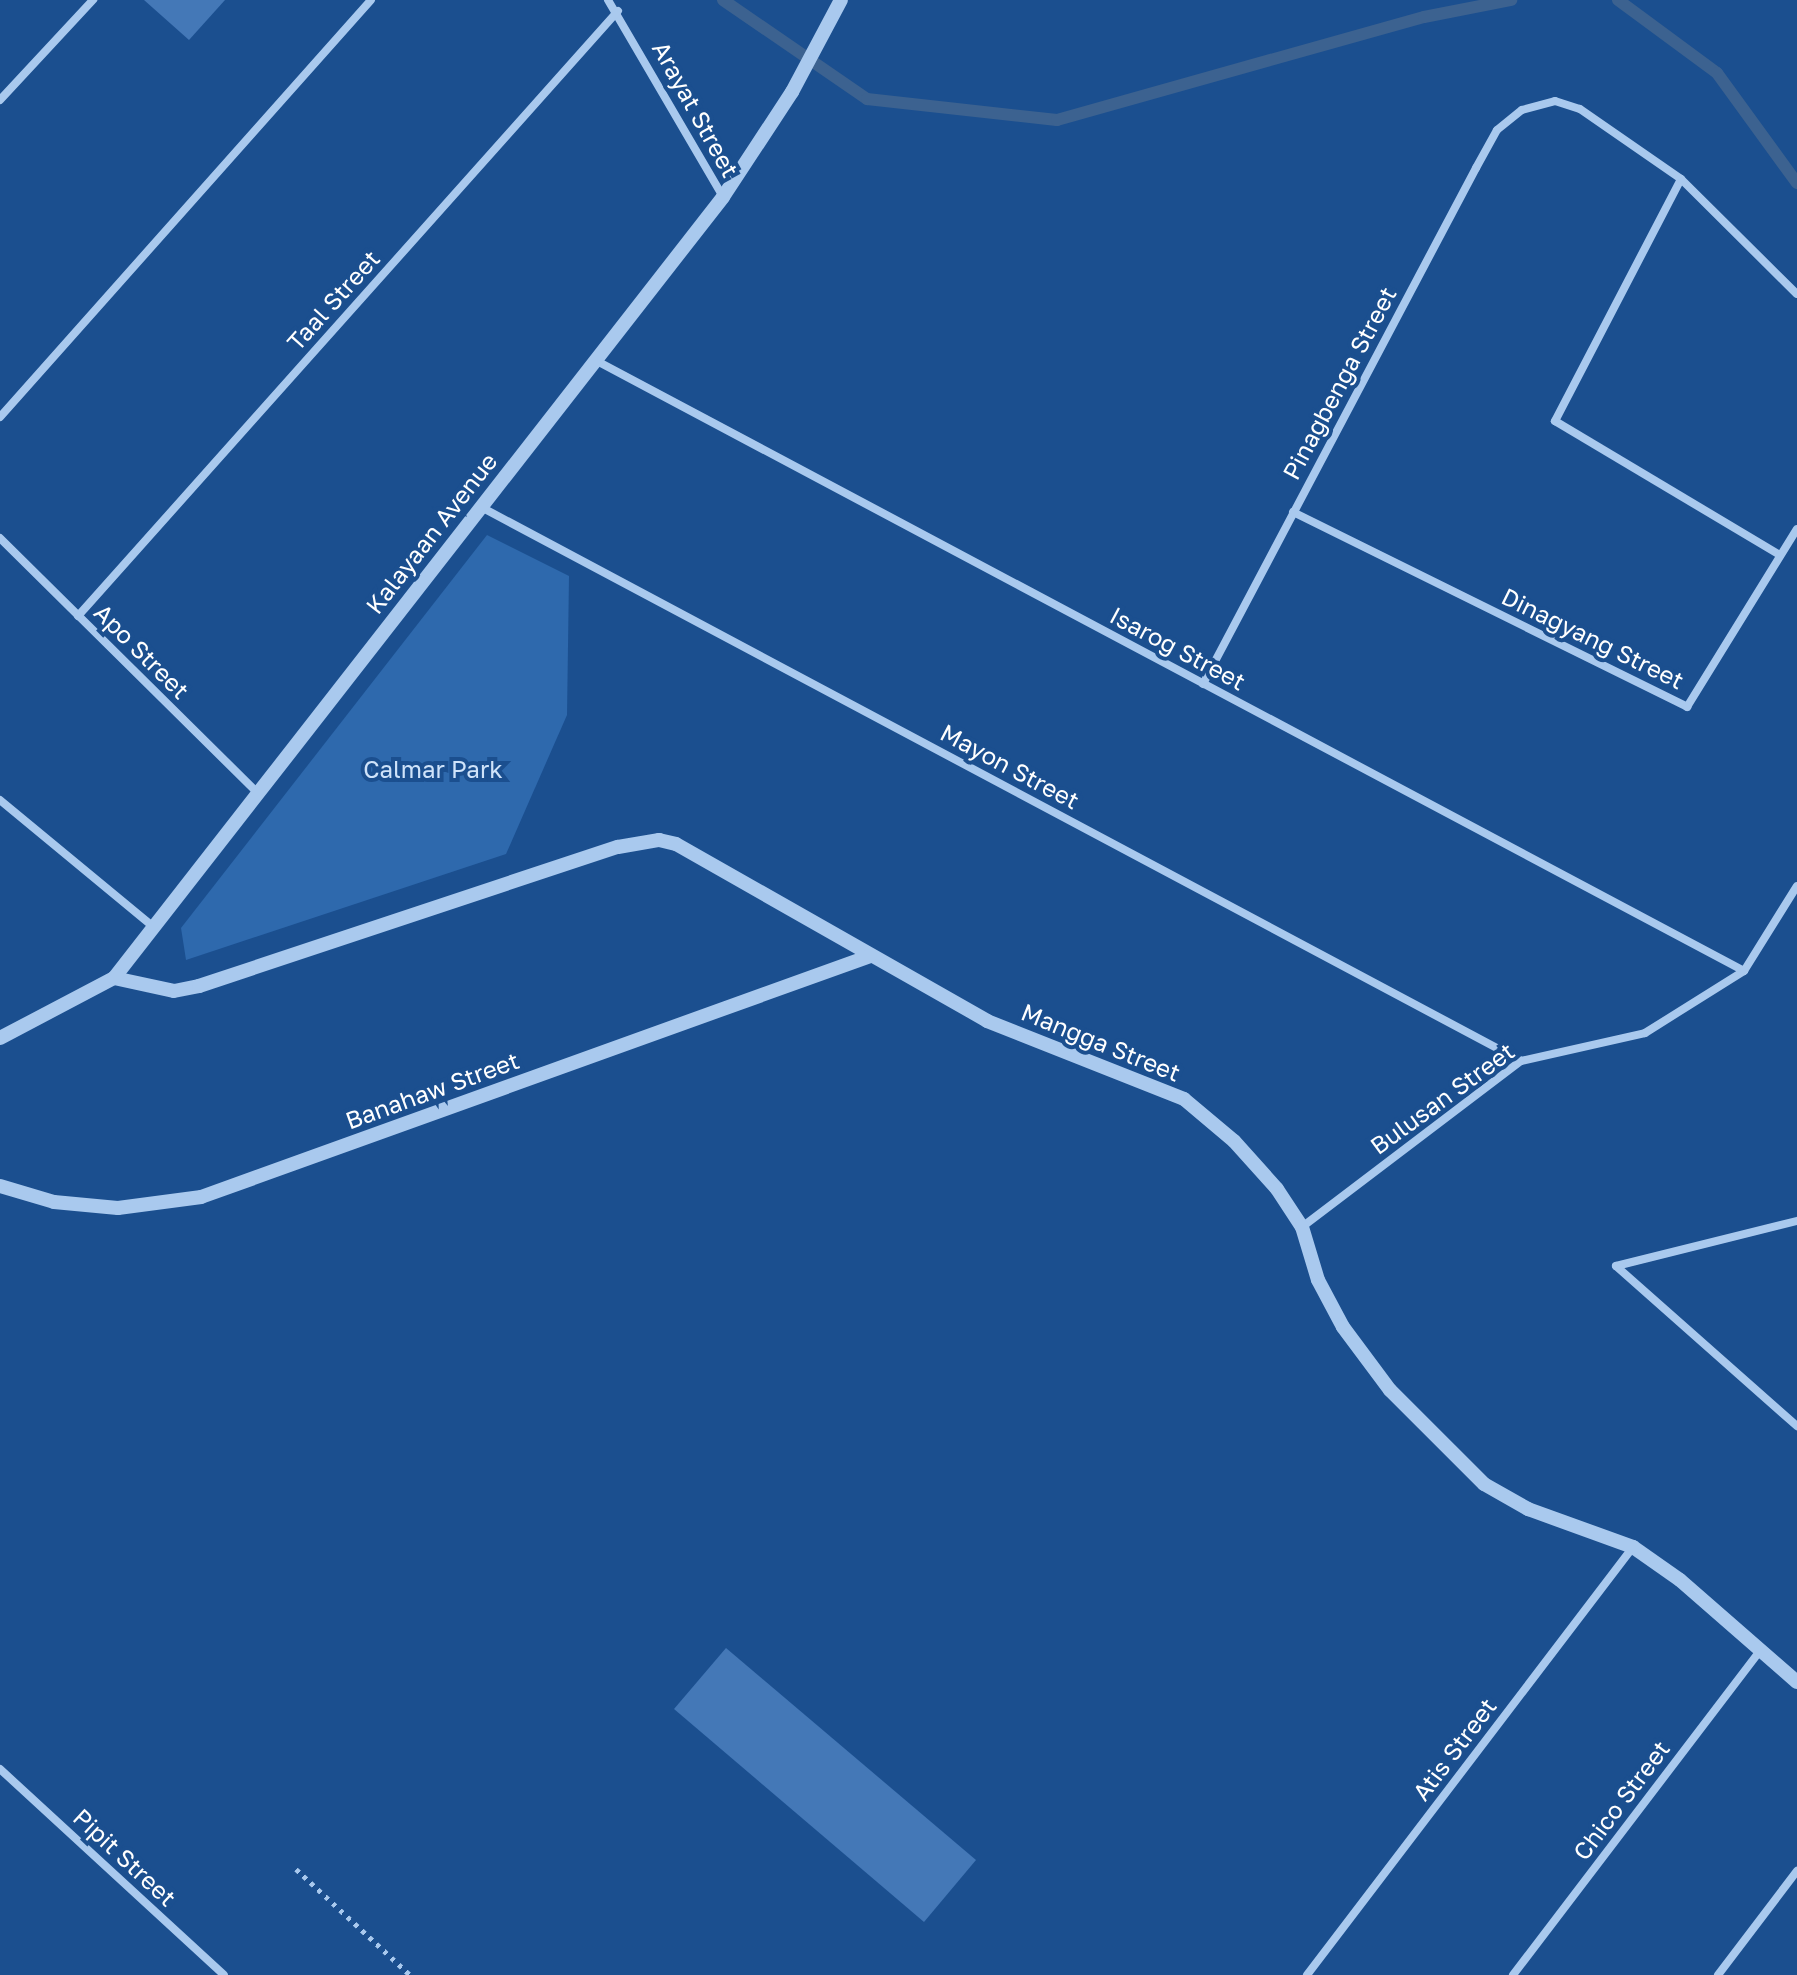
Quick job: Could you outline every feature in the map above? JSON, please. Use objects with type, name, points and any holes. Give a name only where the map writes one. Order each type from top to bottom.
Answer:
[{"type":"street","points":[[0,100],[93,0]]},
{"type":"street","points":[[0,417],[371,0]]},
{"type":"street","name":"Arayat Street","points":[[608,0],[618,11],[723,197]]},
{"type":"street","name":"Kalayaan Avenue","points":[[0,1038],[114,978],[151,925],[723,197],[792,92],[841,0]]},
{"type":"street","name":"Taal Street","points":[[78,616],[618,11]]},
{"type":"street","name":"Pinagbenga Street","points":[[1203,684],[1497,130],[1522,110],[1555,101],[1580,109],[1681,179]]},
{"type":"street","points":[[1780,555],[1555,421],[1681,179],[1797,294]]},
{"type":"street","name":"Isarog Street","points":[[595,360],[1744,971]]},
{"type":"street","name":"Mayon Street","points":[[480,506],[1521,1061]]},
{"type":"street","name":"Dinagyang Street","points":[[1293,512],[1687,707],[1797,529]]},
{"type":"street","name":"Apo Street","points":[[0,538],[256,791]]},
{"type":"street","points":[[0,800],[151,925]]},
{"type":"street","name":"Mangga Street","points":[[114,978],[174,991],[199,986],[618,847],[659,840],[697,854],[987,1021],[1184,1099],[1234,1141],[1302,1227],[1318,1280],[1343,1327],[1390,1390],[1484,1484],[1528,1509],[1633,1547],[1761,1649],[1797,1682]]},
{"type":"street","name":"Bulusan Street","points":[[1302,1227],[1521,1061],[1645,1033],[1744,971],[1797,886]]},
{"type":"street","name":"Banahaw Street","points":[[0,1186],[54,1202],[118,1208],[201,1197],[870,956]]},
{"type":"street","points":[[1797,1221],[1616,1266],[1797,1426]]},
{"type":"street","name":"Atis Street","points":[[1307,1975],[1633,1547]]},
{"type":"street","name":"Chico Street","points":[[1513,1975],[1761,1649]]},
{"type":"street","name":"Pipit Street","points":[[0,1769],[224,1975]]},
{"type":"street","points":[[1718,1975],[1797,1871]]},
{"type":"path","points":[[296,1869],[410,1975]]},
{"type":"green space","name":"Calmar Park","points":[[487,535],[569,576],[567,715],[506,854],[186,960],[181,928]]},
{"type":"building","points":[[144,0],[225,0],[189,40]]},
{"type":"building","points":[[726,1648],[976,1860],[924,1922],[674,1709]]},
{"type":"waterway","points":[[723,0],[867,99],[1057,120],[1424,17],[1511,0]]},
{"type":"waterway","points":[[1618,0],[1717,73],[1797,183]]}]
